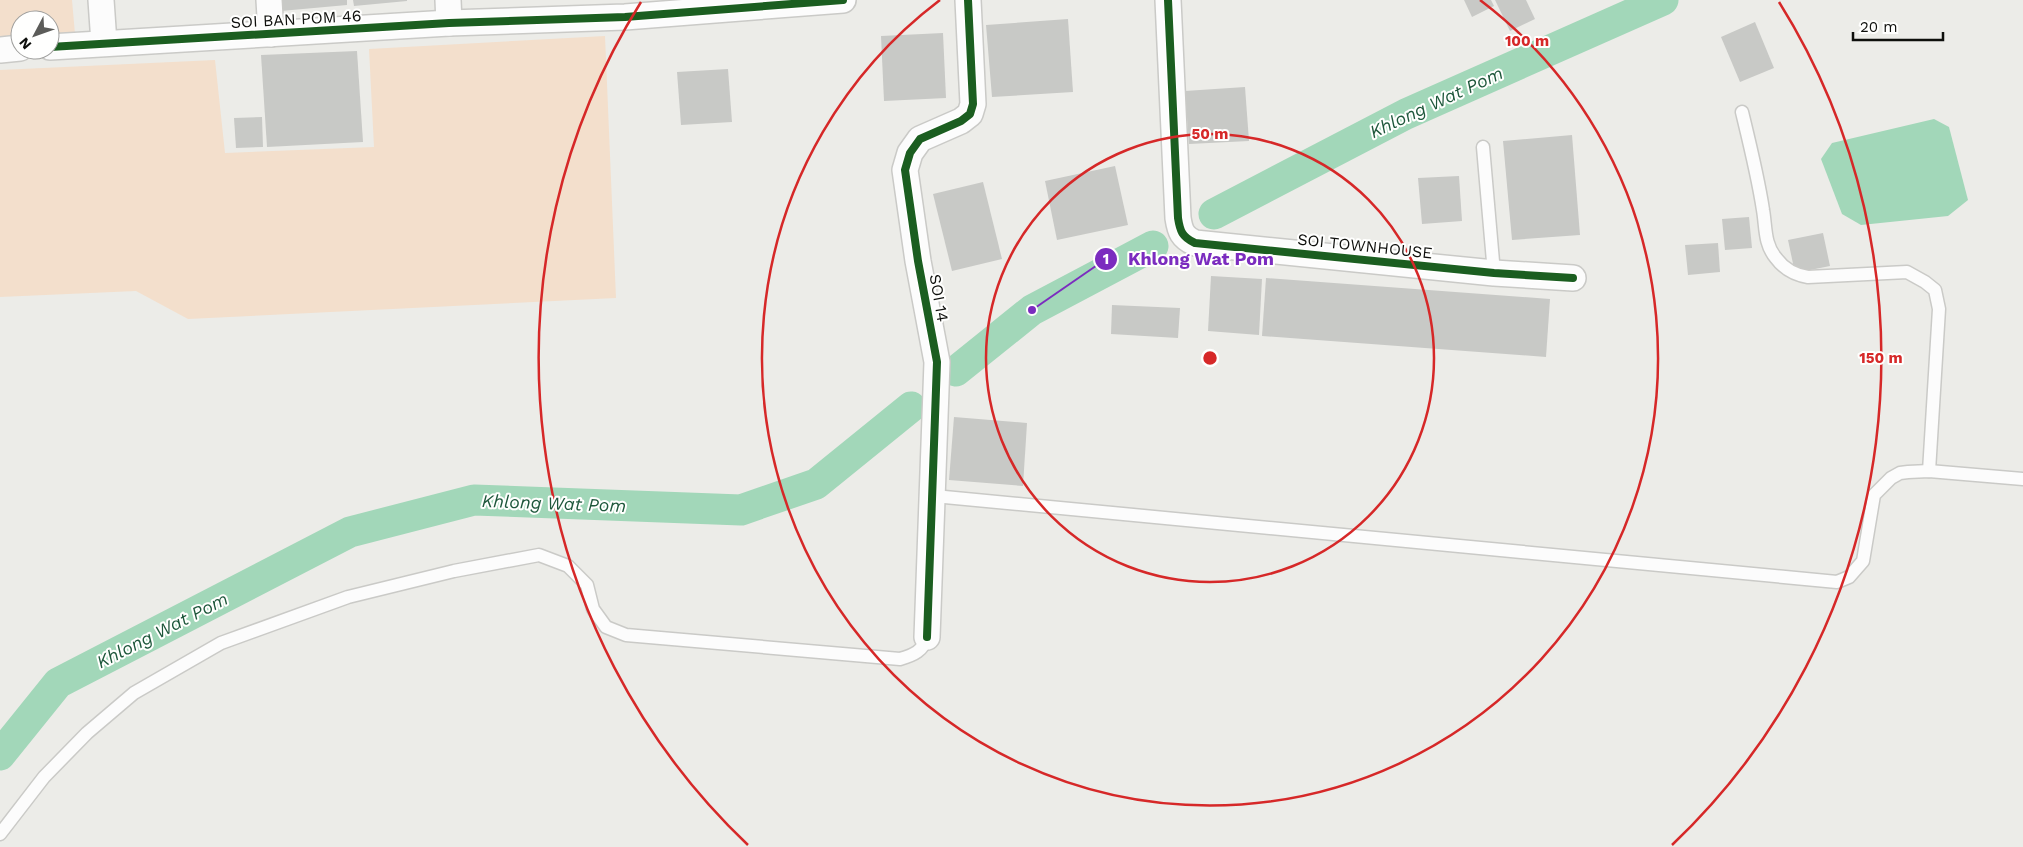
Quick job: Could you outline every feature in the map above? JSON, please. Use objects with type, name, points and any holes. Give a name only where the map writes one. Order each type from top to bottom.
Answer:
[{"type":"street","points":[[101,0],[104,43]]},
{"type":"street","points":[[269,0],[271,34]]},
{"type":"street","name":"SOI BAN POM 46","points":[[60,46],[271,34],[448,12],[843,0]]},
{"type":"street","name":"SOI 14","points":[[928,637],[937,362],[918,261],[905,170],[910,153],[920,139],[961,121],[970,114],[972,104],[968,0]]},
{"type":"street","name":"SOI TOWNHOUSE","points":[[1168,0],[1178,218],[1180,231],[1186,238],[1194,243],[1494,273],[1573,278]]},
{"type":"lane","points":[[1742,112],[1764,211],[1766,238],[1775,257],[1785,268],[1796,275],[1808,277],[1907,272],[1935,290],[1939,308],[1929,471]]},
{"type":"lane","points":[[1483,147],[1494,273]]},
{"type":"lane","points":[[934,496],[1837,582],[1849,577],[1863,561],[1874,495],[1900,473],[1929,471],[2023,480]]},
{"type":"lane","points":[[0,834],[44,777],[87,733],[134,693],[221,643],[348,597],[454,571],[539,555],[568,566],[587,585],[593,609],[606,627],[626,635],[900,660],[919,651],[925,645],[928,637]]},
{"type":"shaded area","points":[[0,0],[72,0],[75,34],[60,35],[60,10],[10,10],[10,38],[0,39]]},
{"type":"shaded area","points":[[605,36],[616,298],[188,319],[136,291],[0,297],[0,70],[215,60],[225,153],[374,147],[369,49]]},
{"type":"shaded area","points":[[1934,119],[1949,127],[1968,200],[1948,216],[1861,225],[1842,214],[1821,159],[1832,143]]},
{"type":"building","points":[[280,0],[347,0],[347,5],[281,11]]},
{"type":"building","points":[[353,0],[407,0],[407,1],[354,6]]},
{"type":"building","points":[[1464,0],[1491,0],[1494,6],[1472,17]]},
{"type":"building","points":[[1495,0],[1526,0],[1535,19],[1510,31]]},
{"type":"building","points":[[1068,19],[1073,92],[992,97],[986,25]]},
{"type":"building","points":[[1755,22],[1774,68],[1740,82],[1721,37]]},
{"type":"building","points":[[943,33],[946,98],[884,101],[881,36]]},
{"type":"building","points":[[357,51],[363,142],[267,147],[261,55]]},
{"type":"building","points":[[728,69],[732,122],[681,125],[677,72]]},
{"type":"building","points":[[1245,87],[1249,141],[1189,144],[1185,91]]},
{"type":"building","points":[[262,117],[263,147],[236,148],[234,118]]},
{"type":"building","points":[[1572,135],[1580,235],[1512,240],[1503,141]]},
{"type":"building","points":[[1115,166],[1128,225],[1057,240],[1045,181]]},
{"type":"building","points":[[1459,176],[1462,221],[1422,224],[1418,178]]},
{"type":"building","points":[[983,182],[1002,259],[952,271],[933,194]]},
{"type":"building","points":[[1749,217],[1752,248],[1725,250],[1722,219]]},
{"type":"building","points":[[1823,233],[1830,266],[1795,273],[1788,240]]},
{"type":"building","points":[[1718,243],[1720,272],[1688,275],[1685,245]]},
{"type":"building","points":[[1211,276],[1262,279],[1259,335],[1208,331]]},
{"type":"building","points":[[1266,278],[1550,299],[1546,357],[1262,336]]},
{"type":"building","points":[[1112,305],[1180,308],[1178,338],[1111,334]]},
{"type":"building","points":[[954,417],[1027,423],[1023,486],[949,480]]},
{"type":"waterway","name":"Khlong Wat Pom","points":[[1214,214],[1406,114],[1663,0]]},
{"type":"waterway","name":"Khlong Wat Pom","points":[[956,371],[1032,310],[1153,246]]},
{"type":"waterway","name":"Khlong Wat Pom","points":[[0,755],[58,683],[350,532],[474,500],[741,510],[816,484],[911,407]]},
{"type":"cycle path","points":[[60,46],[449,23],[625,17],[843,0]]},
{"type":"cycle path","points":[[927,637],[937,362],[918,261],[905,170],[910,153],[920,139],[961,121],[970,114],[973,104],[968,0]]},
{"type":"cycle path","points":[[1168,0],[1178,218],[1184,236],[1195,243],[1494,273],[1573,278]]},
{"type":"place","name":"Khlong Wat Pom","points":[[1032,310]]}]
